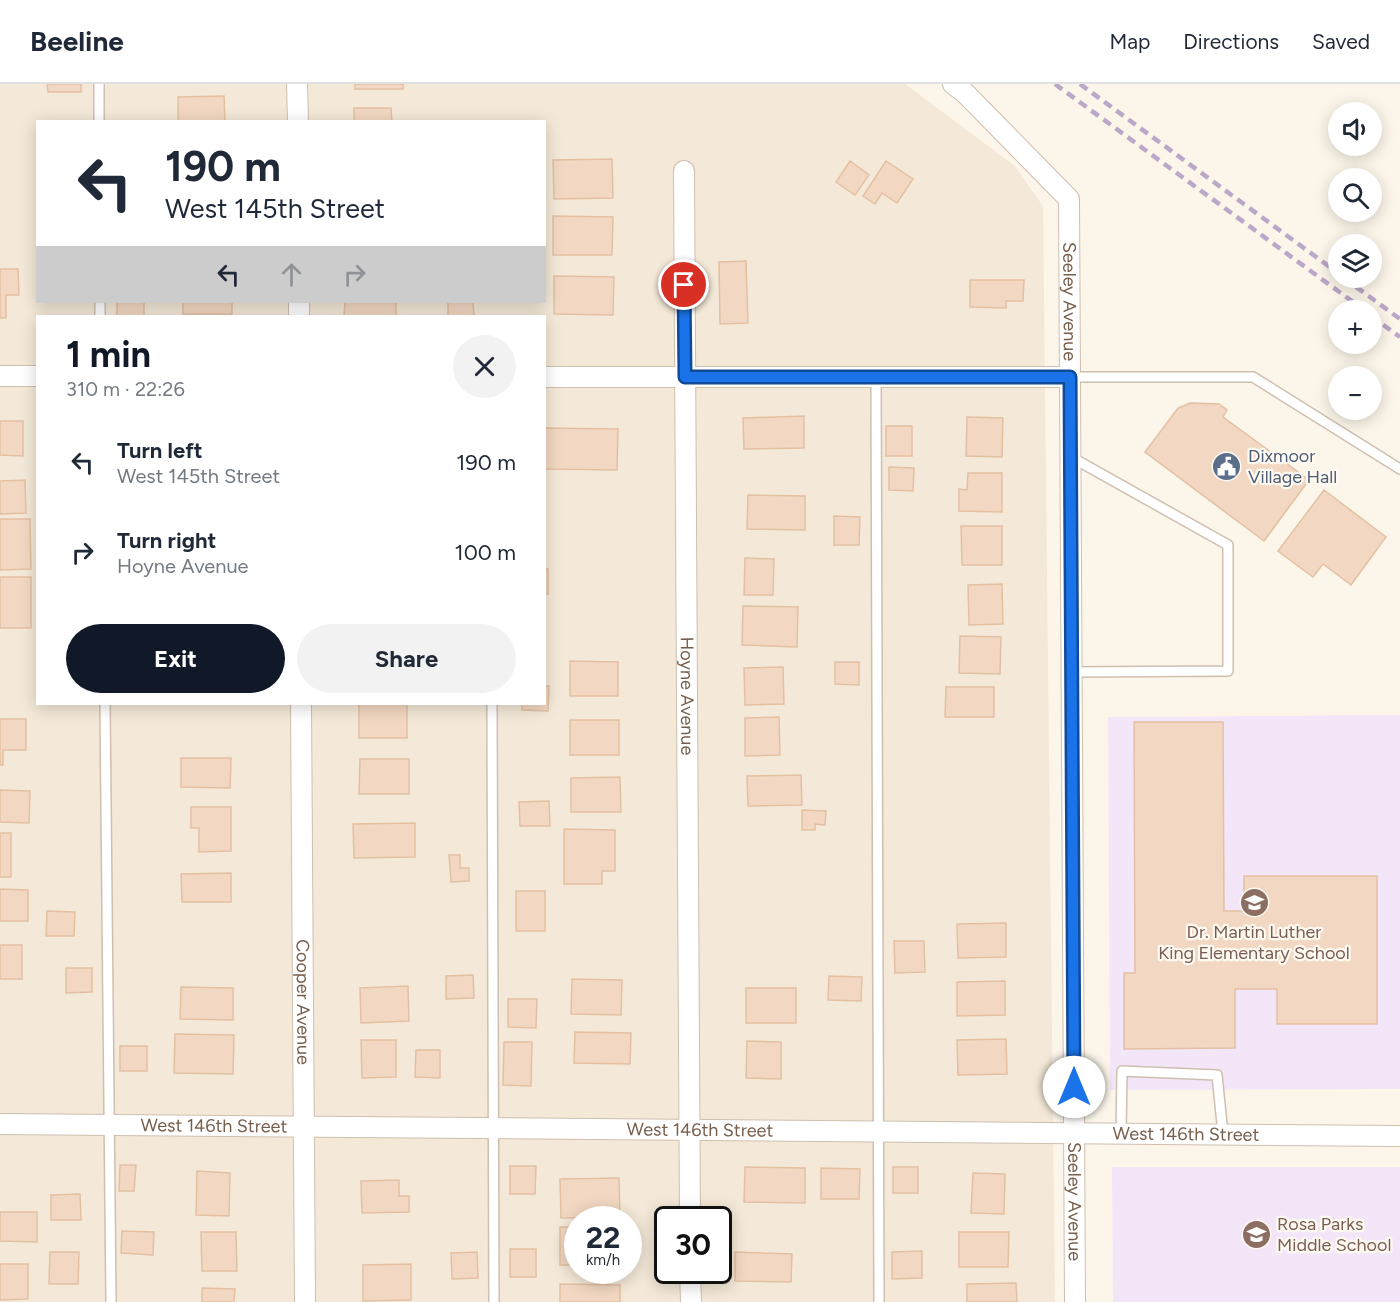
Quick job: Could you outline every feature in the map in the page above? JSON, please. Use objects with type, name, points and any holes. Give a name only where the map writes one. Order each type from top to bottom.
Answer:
[{"type":"street","points":[[297,84],[298,120]]},
{"type":"street","name":"Seeley Avenue","points":[[953,84],[965,93],[1070,199],[1075,1302]]},
{"type":"street","name":"Hoyne Avenue","points":[[684,171],[690,1206]]},
{"type":"street","points":[[0,376],[36,376]]},
{"type":"street","points":[[546,377],[1070,377]]},
{"type":"street","name":"Cooper Avenue","points":[[301,705],[304,1302]]},
{"type":"street","name":"West 146th Street","points":[[0,1124],[1400,1136]]},
{"type":"street","points":[[690,1284],[691,1302]]},
{"type":"lane","points":[[99,84],[99,120]]},
{"type":"lane","points":[[876,377],[879,1302]]},
{"type":"lane","points":[[1070,377],[1253,377],[1400,469]]},
{"type":"lane","points":[[1071,457],[1228,544],[1228,671],[1072,672]]},
{"type":"lane","points":[[105,705],[111,1302]]},
{"type":"lane","points":[[492,705],[494,1302]]},
{"type":"lane","points":[[1121,1133],[1122,1071],[1217,1075],[1224,1134]]},
{"type":"shaded area","points":[[0,84],[905,84],[1015,166],[1043,206],[1055,1302],[0,1302]]},
{"type":"shaded area","name":"Dr. Martin Luther King Elementary School","points":[[1400,715],[1400,1089],[1110,1090],[1108,717]]},
{"type":"shaded area","name":"Rosa Parks Middle School","points":[[1112,1167],[1400,1167],[1400,1302],[1113,1302]]},
{"type":"building","points":[[47,84],[81,84],[81,92],[48,92]]},
{"type":"building","points":[[355,84],[403,84],[403,89],[355,89]]},
{"type":"building","points":[[224,96],[225,120],[178,120],[178,97]]},
{"type":"building","points":[[354,108],[391,108],[392,120],[354,120]]},
{"type":"building","points":[[612,159],[613,198],[554,199],[553,160]]},
{"type":"building","points":[[850,161],[869,175],[855,195],[836,182]]},
{"type":"building","points":[[886,161],[913,179],[897,203],[882,193],[875,204],[863,196]]},
{"type":"building","points":[[553,216],[613,217],[612,255],[553,255]]},
{"type":"building","points":[[746,261],[748,323],[720,324],[719,262]]},
{"type":"building","points":[[0,269],[18,269],[19,295],[6,295],[6,318],[0,318]]},
{"type":"building","points":[[554,276],[614,277],[613,315],[554,314]]},
{"type":"building","points":[[970,280],[1024,280],[1023,301],[1006,301],[1006,308],[970,307]]},
{"type":"building","points":[[117,303],[144,303],[144,315],[117,315]]},
{"type":"building","points":[[183,303],[232,303],[232,314],[183,314]]},
{"type":"building","points":[[345,303],[396,303],[396,315],[344,315]]},
{"type":"building","points":[[448,303],[473,303],[474,315],[448,315]]},
{"type":"building","name":"Dixmoor Village Hall","points":[[1190,403],[1219,404],[1227,410],[1223,417],[1309,480],[1264,541],[1145,452],[1178,408]]},
{"type":"building","points":[[804,416],[804,448],[744,449],[743,418]]},
{"type":"building","points":[[967,417],[1003,418],[1002,457],[966,456]]},
{"type":"building","points":[[0,421],[23,421],[23,456],[0,455]]},
{"type":"building","points":[[886,426],[912,426],[912,456],[886,456]]},
{"type":"building","points":[[546,428],[618,429],[617,470],[546,469]]},
{"type":"building","points":[[889,467],[914,468],[913,491],[889,490]]},
{"type":"building","points":[[968,473],[1002,473],[1002,512],[959,511],[959,489],[967,490]]},
{"type":"building","points":[[25,480],[26,513],[0,514],[0,481]]},
{"type":"building","points":[[1324,490],[1386,537],[1351,585],[1323,564],[1313,577],[1278,551]]},
{"type":"building","points":[[748,495],[805,496],[805,530],[747,529]]},
{"type":"building","points":[[834,516],[860,517],[859,545],[834,545]]},
{"type":"building","points":[[0,519],[30,519],[31,569],[0,570]]},
{"type":"building","points":[[961,526],[1002,526],[1002,565],[962,565]]},
{"type":"building","points":[[745,558],[774,559],[773,595],[744,595]]},
{"type":"building","points":[[546,569],[548,569],[548,594],[546,594]]},
{"type":"building","points":[[0,577],[31,577],[31,628],[0,628]]},
{"type":"building","points":[[1002,584],[1003,624],[969,625],[968,585]]},
{"type":"building","points":[[743,606],[798,607],[797,647],[742,645]]},
{"type":"building","points":[[960,636],[1001,637],[1000,674],[959,673]]},
{"type":"building","points":[[570,661],[618,662],[618,696],[570,696]]},
{"type":"building","points":[[835,662],[859,662],[859,685],[835,684]]},
{"type":"building","points":[[783,667],[784,704],[745,705],[744,668]]},
{"type":"building","points":[[546,686],[549,686],[548,711],[522,710],[522,705],[546,705]]},
{"type":"building","points":[[946,687],[994,687],[994,717],[945,717]]},
{"type":"building","points":[[359,705],[407,705],[407,738],[359,738]]},
{"type":"building","points":[[779,717],[780,755],[745,756],[745,718]]},
{"type":"building","points":[[0,719],[26,719],[26,750],[3,750],[3,765],[0,765]]},
{"type":"building","points":[[570,720],[619,720],[619,755],[570,755]]},
{"type":"building","points":[[1134,722],[1223,722],[1224,911],[1244,911],[1244,876],[1377,876],[1377,1024],[1277,1024],[1277,989],[1235,989],[1235,1048],[1124,1049],[1124,973],[1135,973]]},
{"type":"building","points":[[181,758],[231,758],[230,788],[181,787]]},
{"type":"building","points":[[360,759],[409,759],[409,794],[359,794]]},
{"type":"building","points":[[801,775],[802,805],[748,806],[747,776]]},
{"type":"building","points":[[620,777],[621,812],[571,812],[571,778]]},
{"type":"building","points":[[0,790],[30,791],[29,823],[0,822]]},
{"type":"building","points":[[549,801],[550,826],[520,826],[519,802]]},
{"type":"building","points":[[191,807],[231,807],[231,851],[199,852],[199,828],[191,828]]},
{"type":"building","points":[[802,810],[826,811],[825,825],[815,824],[815,830],[802,830]]},
{"type":"building","points":[[415,823],[415,857],[354,858],[353,824]]},
{"type":"building","points":[[564,829],[615,830],[615,871],[602,871],[602,884],[564,884]]},
{"type":"building","points":[[0,833],[11,833],[11,877],[0,877]]},
{"type":"building","points":[[449,855],[460,855],[460,868],[469,868],[469,881],[451,882]]},
{"type":"building","points":[[231,873],[231,902],[182,902],[181,874]]},
{"type":"building","points":[[0,889],[28,890],[28,921],[0,921]]},
{"type":"building","points":[[516,891],[545,891],[545,931],[516,931]]},
{"type":"building","points":[[47,911],[75,912],[74,936],[46,936]]},
{"type":"building","points":[[1006,923],[1006,957],[958,958],[957,924]]},
{"type":"building","points":[[894,941],[924,941],[925,972],[895,973]]},
{"type":"building","points":[[0,945],[22,945],[22,979],[0,979]]},
{"type":"building","points":[[66,968],[92,968],[92,992],[66,993]]},
{"type":"building","points":[[473,975],[474,998],[446,999],[446,976]]},
{"type":"building","points":[[829,976],[862,977],[861,1001],[828,1000]]},
{"type":"building","points":[[572,979],[622,980],[621,1015],[571,1014]]},
{"type":"building","points":[[1005,981],[1005,1015],[957,1016],[957,982]]},
{"type":"building","points":[[408,986],[409,1021],[361,1023],[360,988]]},
{"type":"building","points":[[181,987],[233,988],[233,1020],[180,1019]]},
{"type":"building","points":[[746,988],[796,988],[796,1023],[746,1023]]},
{"type":"building","points":[[508,999],[537,999],[536,1028],[508,1027]]},
{"type":"building","points":[[575,1032],[631,1033],[630,1064],[574,1063]]},
{"type":"building","points":[[175,1034],[234,1035],[233,1074],[174,1073]]},
{"type":"building","points":[[1006,1039],[1007,1074],[958,1075],[957,1040]]},
{"type":"building","points":[[361,1040],[396,1040],[396,1077],[362,1078]]},
{"type":"building","points":[[747,1041],[781,1042],[781,1079],[746,1078]]},
{"type":"building","points":[[504,1042],[532,1042],[531,1086],[503,1085]]},
{"type":"building","points":[[120,1046],[147,1046],[147,1071],[120,1071]]},
{"type":"building","points":[[416,1050],[440,1050],[440,1078],[415,1077]]},
{"type":"building","points":[[120,1165],[136,1165],[134,1191],[119,1191]]},
{"type":"building","points":[[510,1166],[536,1166],[535,1194],[510,1194]]},
{"type":"building","points":[[745,1167],[805,1168],[805,1203],[744,1202]]},
{"type":"building","points":[[893,1167],[918,1167],[918,1193],[893,1193]]},
{"type":"building","points":[[821,1168],[860,1169],[859,1199],[821,1199]]},
{"type":"building","points":[[197,1171],[230,1173],[229,1216],[196,1215]]},
{"type":"building","points":[[973,1173],[1005,1174],[1004,1214],[971,1213]]},
{"type":"building","points":[[619,1178],[620,1206],[564,1206],[564,1218],[561,1218],[560,1179]]},
{"type":"building","points":[[399,1180],[399,1196],[409,1196],[409,1212],[362,1213],[361,1181]]},
{"type":"building","points":[[80,1194],[81,1220],[51,1220],[51,1195]]},
{"type":"building","points":[[0,1212],[37,1212],[37,1242],[0,1241]]},
{"type":"building","points":[[560,1227],[564,1227],[564,1265],[560,1265]]},
{"type":"building","points":[[122,1231],[154,1232],[153,1255],[121,1253]]},
{"type":"building","points":[[201,1232],[236,1232],[237,1271],[202,1271]]},
{"type":"building","points":[[959,1232],[1009,1232],[1008,1267],[959,1267]]},
{"type":"building","points":[[510,1249],[536,1249],[536,1277],[510,1277]]},
{"type":"building","points":[[922,1251],[922,1278],[892,1279],[892,1252]]},
{"type":"building","points":[[50,1252],[79,1252],[78,1284],[49,1284]]},
{"type":"building","points":[[477,1252],[478,1278],[452,1279],[451,1253]]},
{"type":"building","points":[[735,1252],[792,1254],[791,1282],[735,1281]]},
{"type":"building","points":[[0,1264],[28,1264],[28,1299],[0,1300]]},
{"type":"building","points":[[411,1264],[411,1300],[363,1301],[363,1265]]},
{"type":"building","points":[[1016,1283],[1017,1302],[967,1302],[967,1284]]},
{"type":"building","points":[[560,1284],[620,1285],[620,1302],[560,1302]]},
{"type":"building","points":[[202,1288],[235,1289],[234,1302],[202,1302]]},
{"type":"railway","points":[[1055,84],[1350,300]]},
{"type":"railway","points":[[1080,84],[1328,266]]},
{"type":"railway","points":[[1358,288],[1400,319]]},
{"type":"railway","points":[[1382,324],[1400,337]]},
{"type":"place","name":"Dixmoor Village Hall","points":[[1227,466]]},
{"type":"place","name":"Dr. Martin Luther King Elementary School","points":[[1254,903]]},
{"type":"place","name":"Rosa Parks Middle School","points":[[1256,1234]]},
{"type":"route","points":[[684,285],[685,377],[1070,377],[1074,1087]]}]
